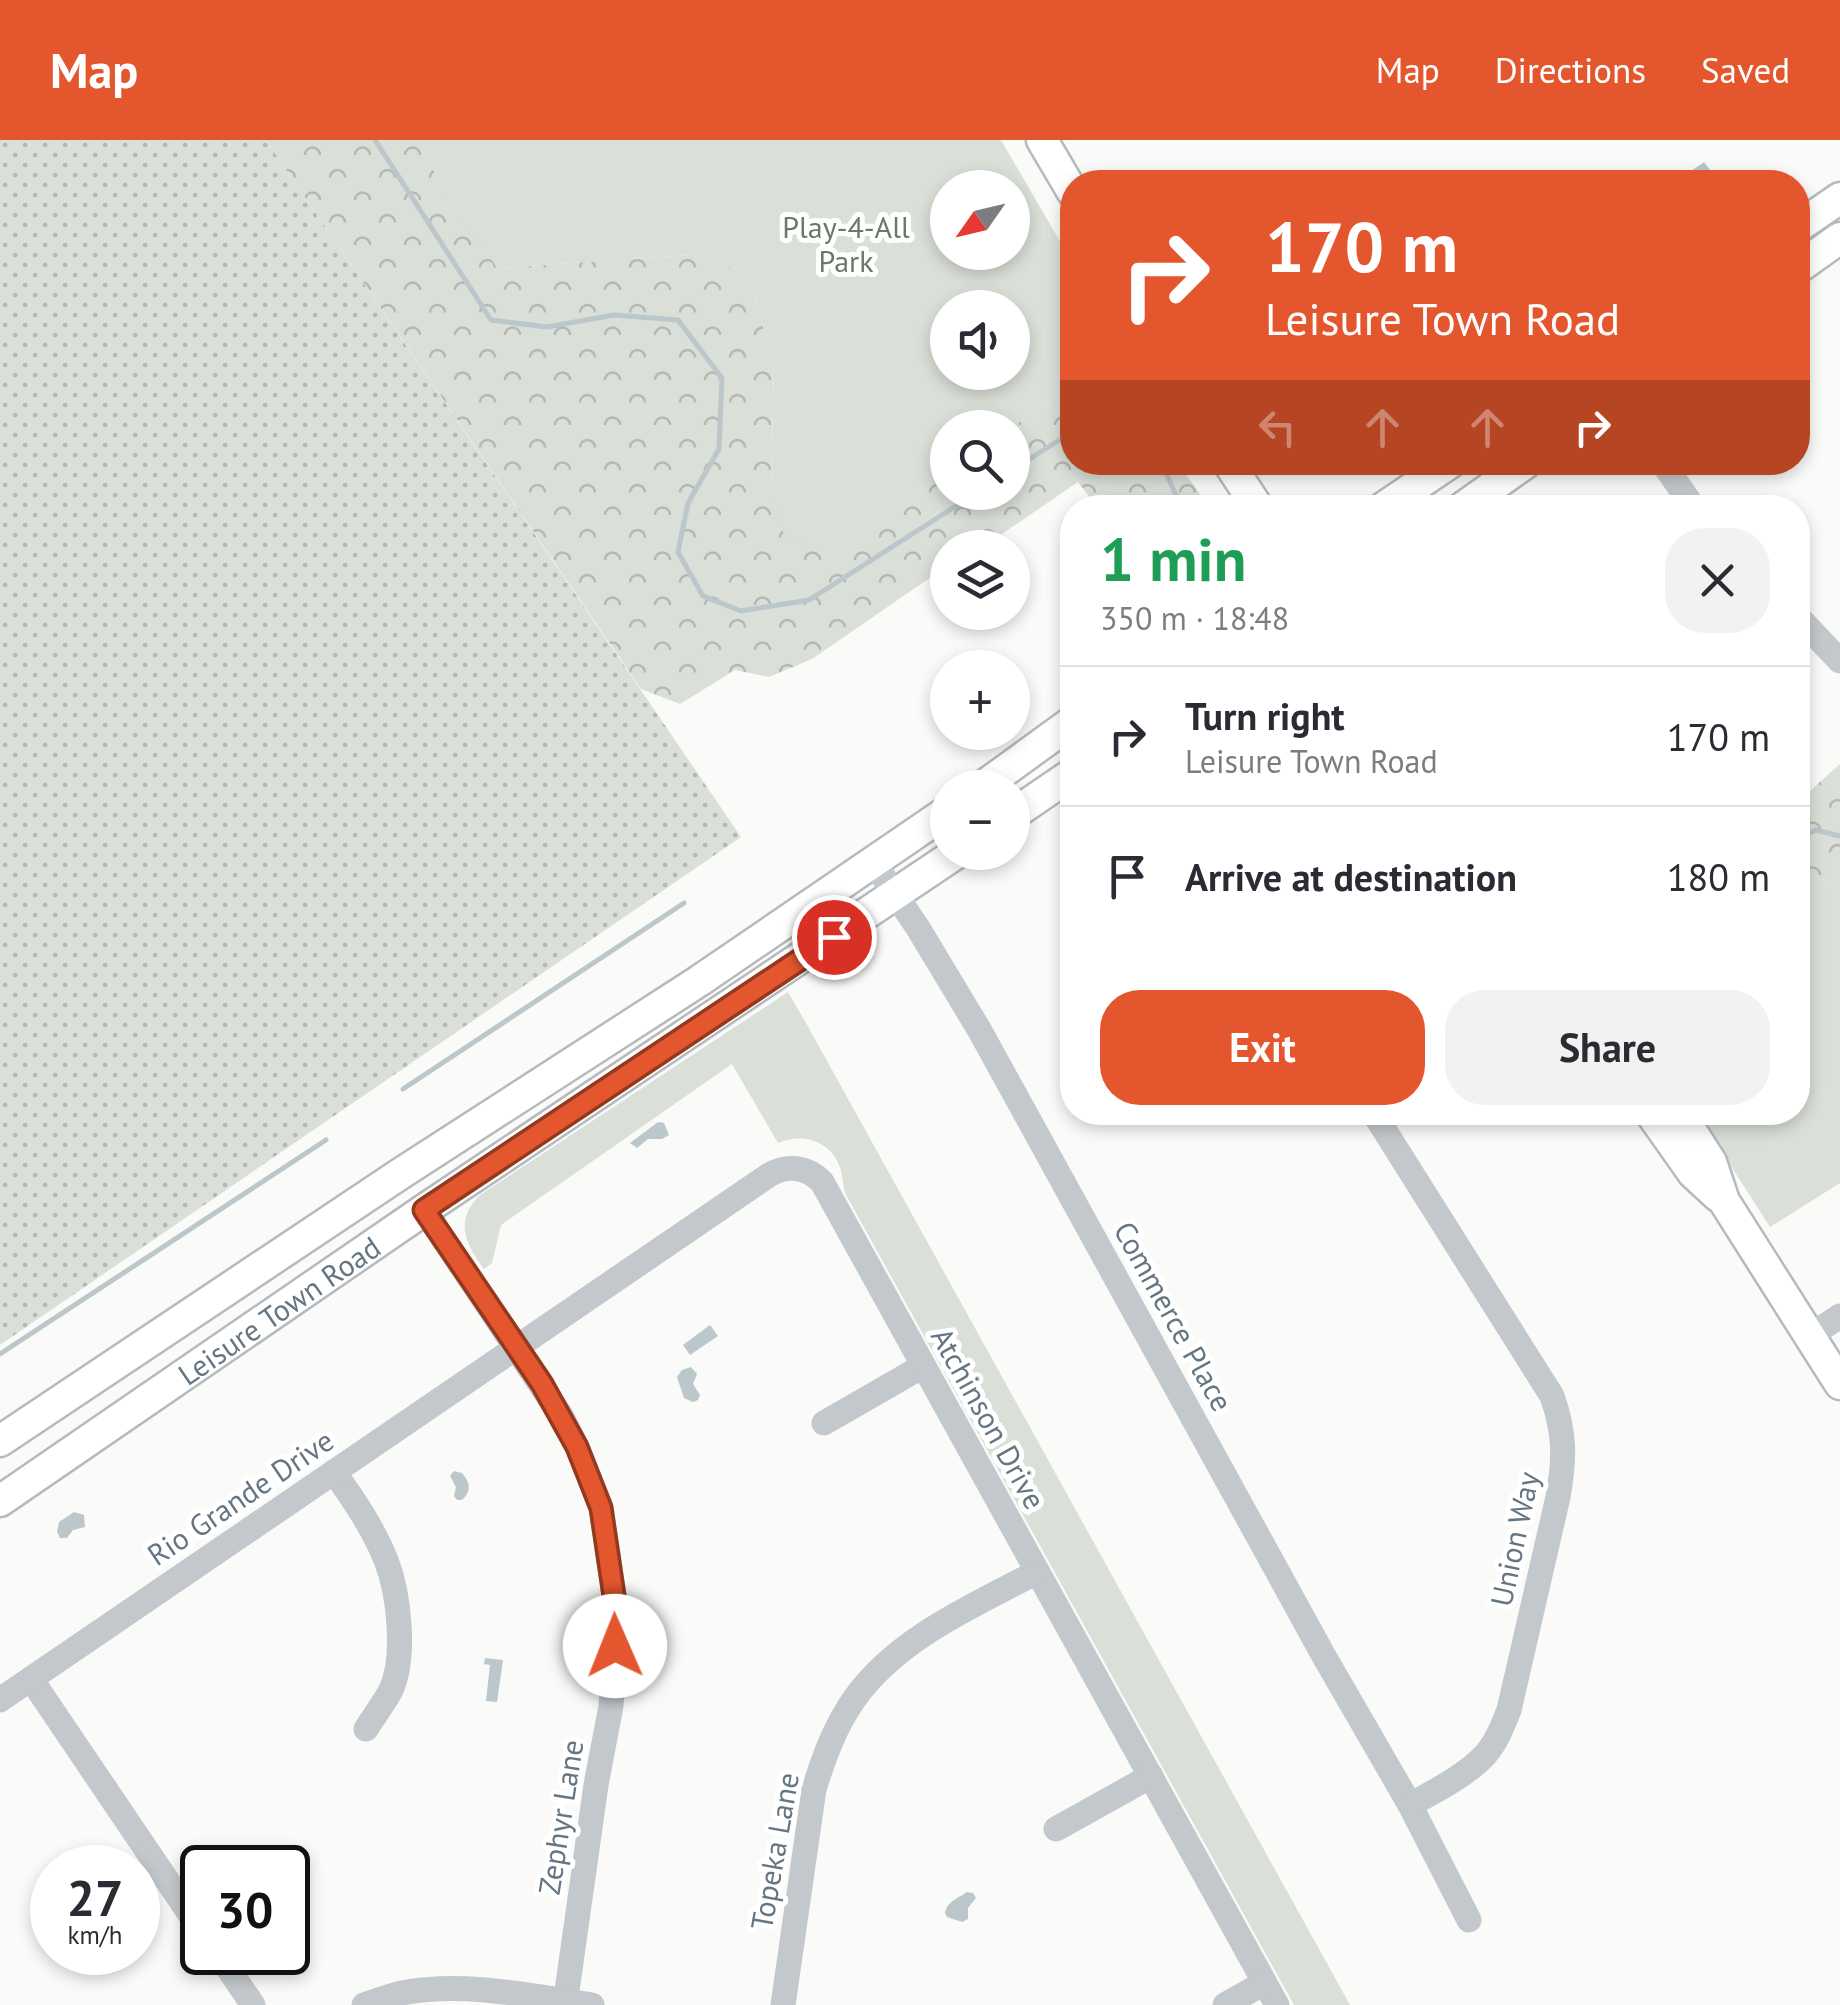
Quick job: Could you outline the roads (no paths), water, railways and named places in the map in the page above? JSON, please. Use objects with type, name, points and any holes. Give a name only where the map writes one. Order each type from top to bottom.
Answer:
[{"type":"main road","points":[[1042,140],[1060,171]]},
{"type":"main road","points":[[1810,218],[1840,198]]},
{"type":"main road","points":[[1810,259],[1840,238]]},
{"type":"main road","points":[[1402,495],[1432,475]]},
{"type":"main road","points":[[1480,495],[1509,475]]},
{"type":"main road","points":[[1007,770],[1060,736]]},
{"type":"main road","points":[[1030,803],[1060,782]]},
{"type":"main road","name":"Leisure Town Road","points":[[0,1441],[400,1174],[699,981],[930,824]]},
{"type":"main road","name":"Leisure Town Road","points":[[0,1501],[424,1210],[932,870]]},
{"type":"main road","points":[[424,1210],[424,1182],[471,1149],[478,1124]]},
{"type":"main road","points":[[1659,1125],[1693,1173],[1724,1201]]},
{"type":"main road","points":[[1688,1125],[1711,1162],[1724,1201],[1840,1384]]},
{"type":"main road","points":[[281,1308],[301,1270],[396,1204],[400,1174]]},
{"type":"street","points":[[1810,630],[1840,661]]},
{"type":"street","name":"Commerce Place","points":[[874,863],[980,1031],[1410,1806],[1468,1920]]},
{"type":"street","name":"Union Way","points":[[1380,1125],[1552,1396],[1564,1443],[1558,1497],[1509,1710],[1485,1754],[1410,1806]]},
{"type":"street","name":"Atchinson Drive","points":[[517,1348],[777,1170],[791,1167],[822,1182],[1270,1994]]},
{"type":"street","name":"Zephyr Lane","points":[[424,1210],[562,1416],[601,1508],[617,1616],[611,1706],[565,2003]]},
{"type":"street","points":[[1810,1336],[1840,1316]]},
{"type":"street","name":"Rio Grande Drive","points":[[0,1700],[517,1348]]},
{"type":"street","points":[[824,1422],[923,1366]]},
{"type":"street","points":[[334,1472],[366,1520],[387,1562],[398,1616],[400,1659],[392,1688],[366,1729]]},
{"type":"street","name":"Topeka Lane","points":[[783,2005],[814,1789],[834,1733],[855,1698],[906,1648],[1037,1572]]},
{"type":"street","points":[[31,1678],[180,1899]]},
{"type":"street","points":[[1056,1830],[1151,1776]]},
{"type":"street","points":[[232,1975],[253,2005]]},
{"type":"street","points":[[364,2005],[402,1993],[444,1989],[592,2005]]},
{"type":"street","points":[[1225,2005],[1270,1994]]},
{"type":"waterway","points":[[375,140],[491,320],[547,327],[614,315],[678,320],[722,378],[719,449],[688,503],[678,552],[703,596],[741,611],[809,600],[950,510]]},
{"type":"waterway","points":[[1030,459],[1060,440]]},
{"type":"waterway","points":[[1167,475],[1176,495]]},
{"type":"waterway","points":[[1810,833],[1816,830],[1840,836]]},
{"type":"waterway","points":[[403,1089],[684,903]]},
{"type":"waterway","points":[[0,1354],[326,1140]]},
{"type":"park label","name":"Play-4-All Park","points":[[846,243]]}]
